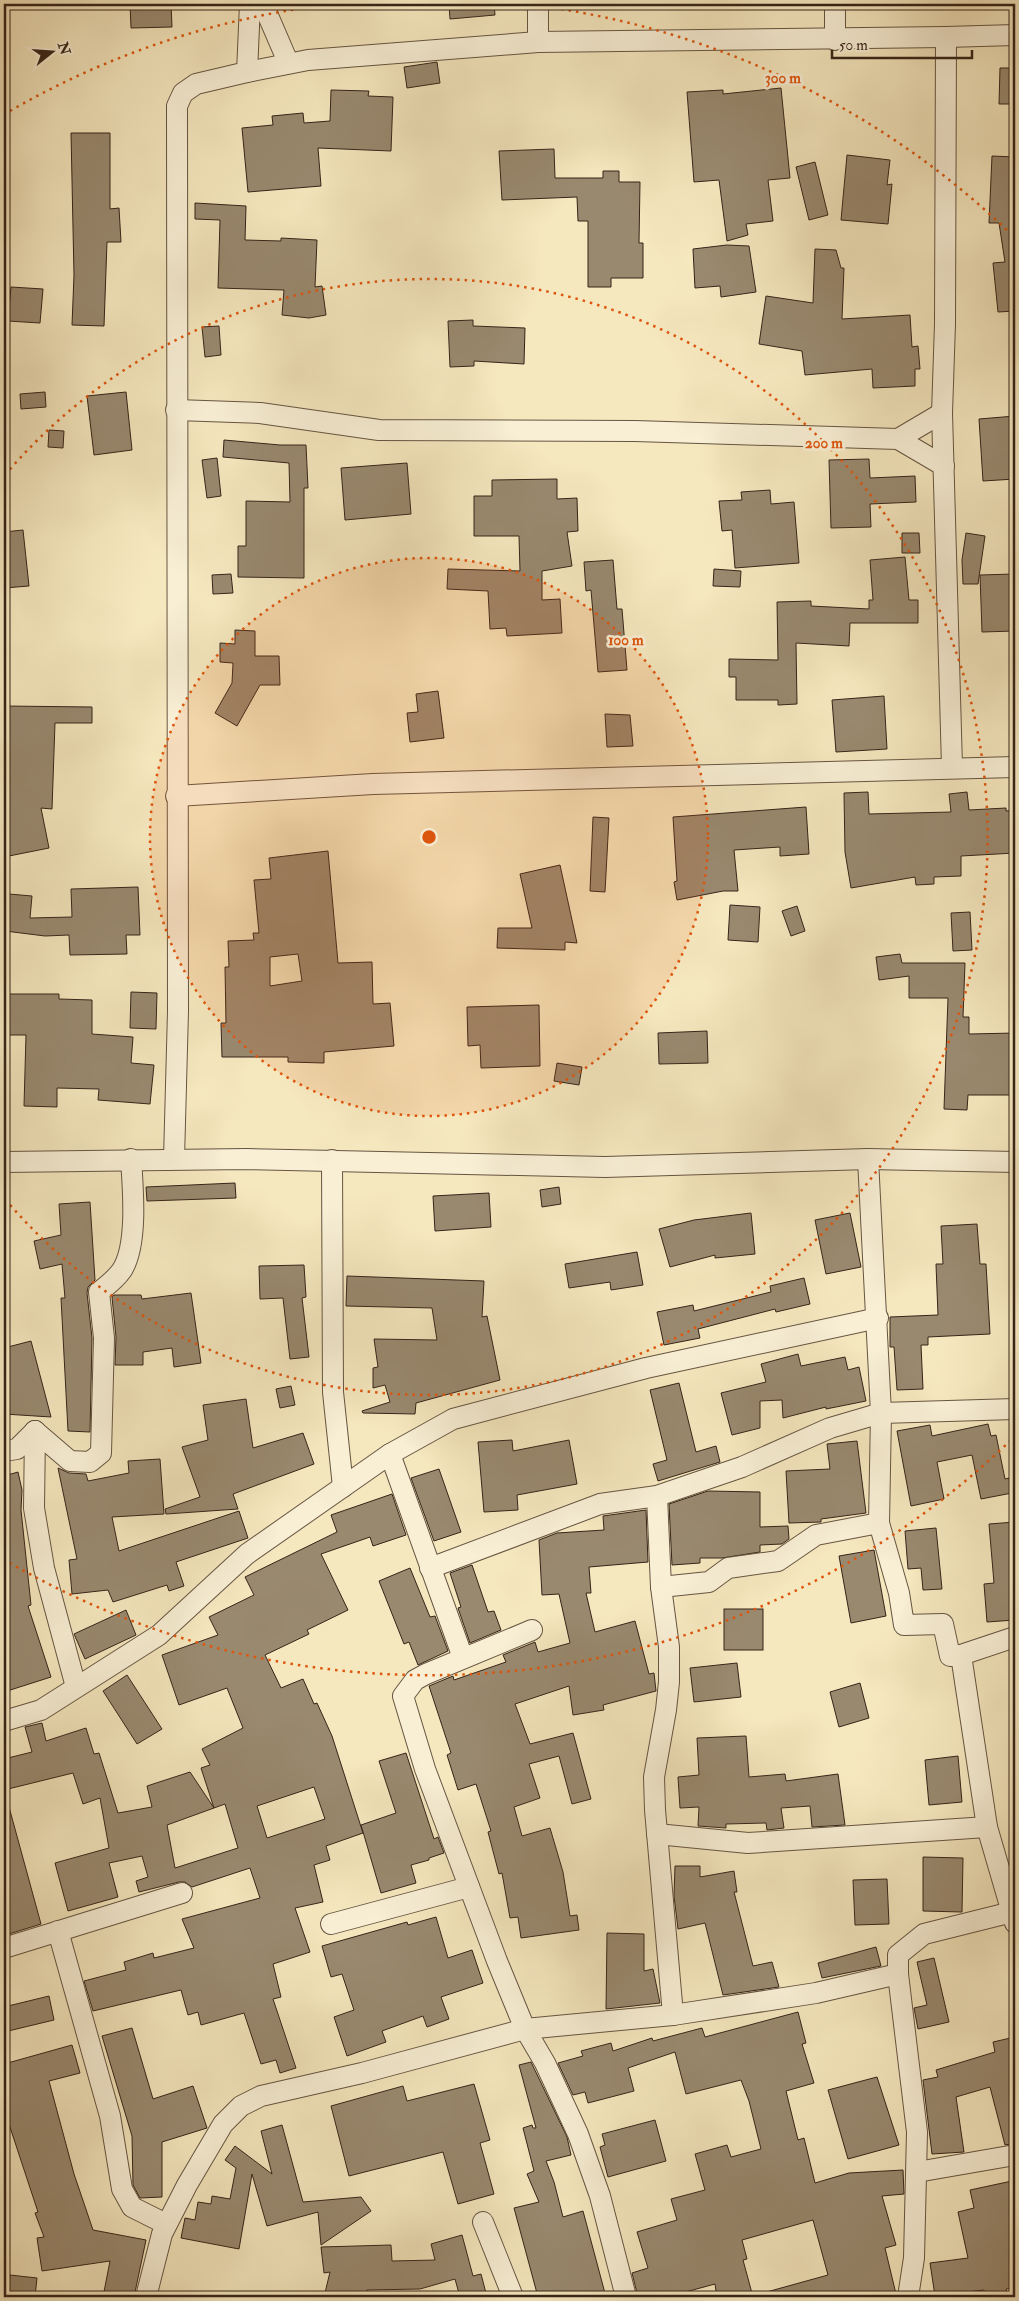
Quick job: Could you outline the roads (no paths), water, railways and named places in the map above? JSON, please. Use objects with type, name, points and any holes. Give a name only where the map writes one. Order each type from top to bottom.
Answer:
[{"type":"street","points":[[247,72],[250,4]]},
{"type":"street","points":[[263,4],[288,62]]},
{"type":"street","points":[[538,4],[538,42]]},
{"type":"street","points":[[835,4],[835,40]]},
{"type":"street","points":[[174,1159],[178,1011],[176,796],[177,106],[183,93],[196,84],[288,62],[538,42],[835,40],[1015,35]]},
{"type":"street","points":[[946,37],[942,413],[952,767]]},
{"type":"street","points":[[176,410],[260,413],[379,430],[635,431],[898,439],[944,466]]},
{"type":"street","points":[[898,439],[942,413]]},
{"type":"street","points":[[176,796],[383,784],[952,767],[1015,767]]},
{"type":"street","points":[[35,1431],[70,1461],[90,1462],[101,1453],[104,1338],[100,1292],[112,1282],[123,1268],[129,1245],[135,1206],[131,1159]]},
{"type":"street","points":[[4,1162],[131,1159],[332,1160],[605,1167],[868,1159],[1015,1162]]},
{"type":"street","points":[[868,1159],[882,1413],[879,1523],[899,1594],[904,1625],[943,1624],[950,1656],[961,1655],[1015,1637]]},
{"type":"street","points":[[332,1160],[333,1392],[343,1487]]},
{"type":"street","points":[[4,1721],[41,1710],[159,1635],[247,1554],[390,1454],[452,1419],[646,1368],[878,1318]]},
{"type":"street","points":[[430,1568],[600,1504],[657,1496],[742,1467],[830,1428],[882,1413],[1015,1408]]},
{"type":"street","points":[[4,1451],[17,1449],[35,1431]]},
{"type":"street","points":[[35,1431],[34,1508],[42,1560],[76,1687]]},
{"type":"street","points":[[390,1454],[463,1658]]},
{"type":"street","points":[[657,1496],[661,1587],[669,1647],[669,1682],[654,1777],[657,1834],[673,2016]]},
{"type":"street","points":[[661,1587],[709,1582],[728,1568],[778,1561],[816,1536],[879,1523]]},
{"type":"street","points":[[532,1630],[415,1680],[403,1696],[425,1769],[525,2029],[545,2062],[578,2134],[600,2196],[626,2297]]},
{"type":"street","points":[[908,2297],[914,2258],[917,2132],[898,1974],[898,1955],[924,1934],[1014,1918],[986,1827],[961,1655]]},
{"type":"street","points":[[657,1834],[748,1843],[986,1827]]},
{"type":"street","points":[[331,1924],[469,1887]]},
{"type":"street","points":[[4,1948],[182,1893]]},
{"type":"street","points":[[58,1931],[110,2116],[122,2190],[132,2207],[166,2224]]},
{"type":"street","points":[[146,2297],[166,2224],[223,2124],[241,2106],[261,2096],[362,2073],[525,2029],[673,2016],[816,1993],[898,1974]]},
{"type":"street","points":[[916,2172],[1015,2154]]},
{"type":"street","points":[[484,2222],[513,2297]]}]
